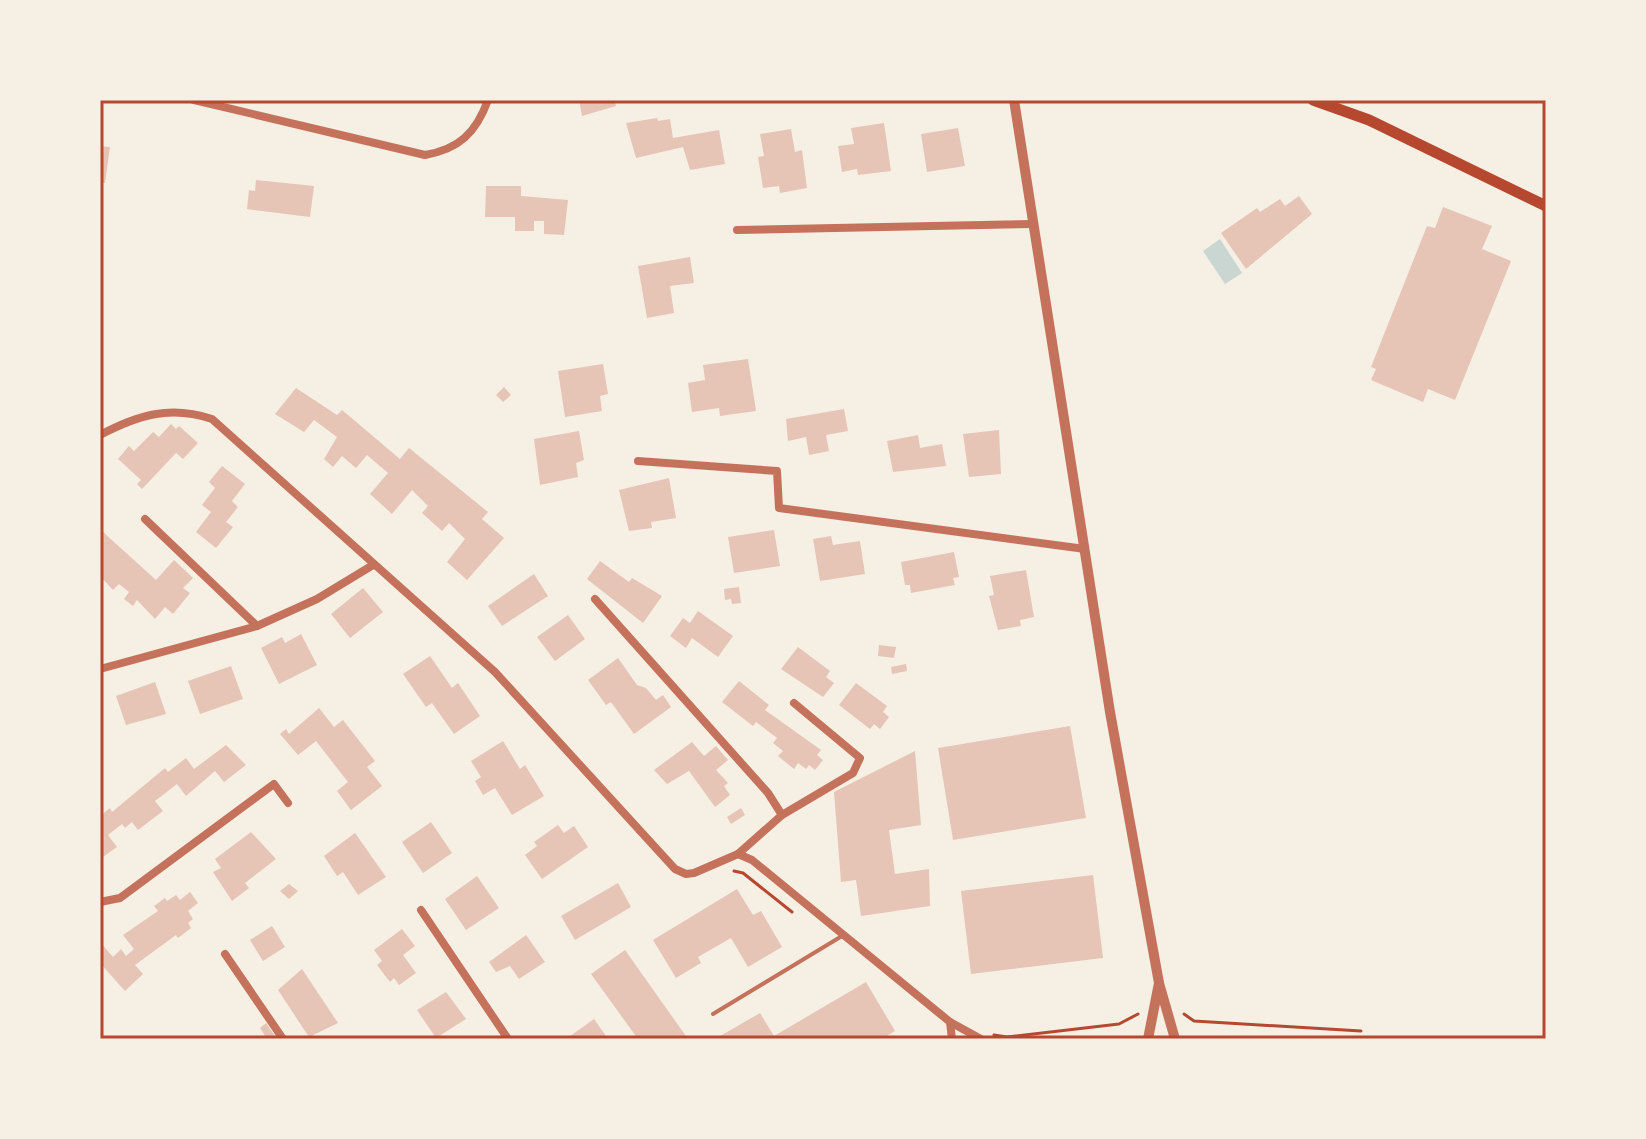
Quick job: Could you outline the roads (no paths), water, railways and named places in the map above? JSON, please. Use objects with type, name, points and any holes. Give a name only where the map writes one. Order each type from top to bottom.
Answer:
[{"type":"main road","points":[[1313,100],[1369,120],[1546,206]]},
{"type":"street","points":[[194,100],[425,155],[445,151],[465,140],[480,123],[488,100]]},
{"type":"street","points":[[1014,100],[1085,549],[1159,983],[1175,1039]]},
{"type":"street","points":[[737,230],[1034,224]]},
{"type":"street","points":[[100,435],[118,426],[183,410],[212,419],[495,672],[680,873],[694,873],[738,854],[782,815],[853,773],[860,758],[794,703]]},
{"type":"street","points":[[638,461],[777,471],[779,508],[1085,549]]},
{"type":"street","points":[[145,519],[257,626]]},
{"type":"street","points":[[100,669],[257,626],[317,599],[373,565]]},
{"type":"street","points":[[595,599],[768,793],[782,815]]},
{"type":"street","points":[[100,902],[120,898],[274,784],[288,803]]},
{"type":"street","points":[[738,854],[752,860],[950,1022],[984,1036]]},
{"type":"street","points":[[421,910],[508,1039]]},
{"type":"street","points":[[225,954],[283,1039]]},
{"type":"street","points":[[1148,1039],[1159,983]]},
{"type":"street","points":[[950,1022],[952,1039]]},
{"type":"lane","points":[[713,1014],[842,936]]}]
